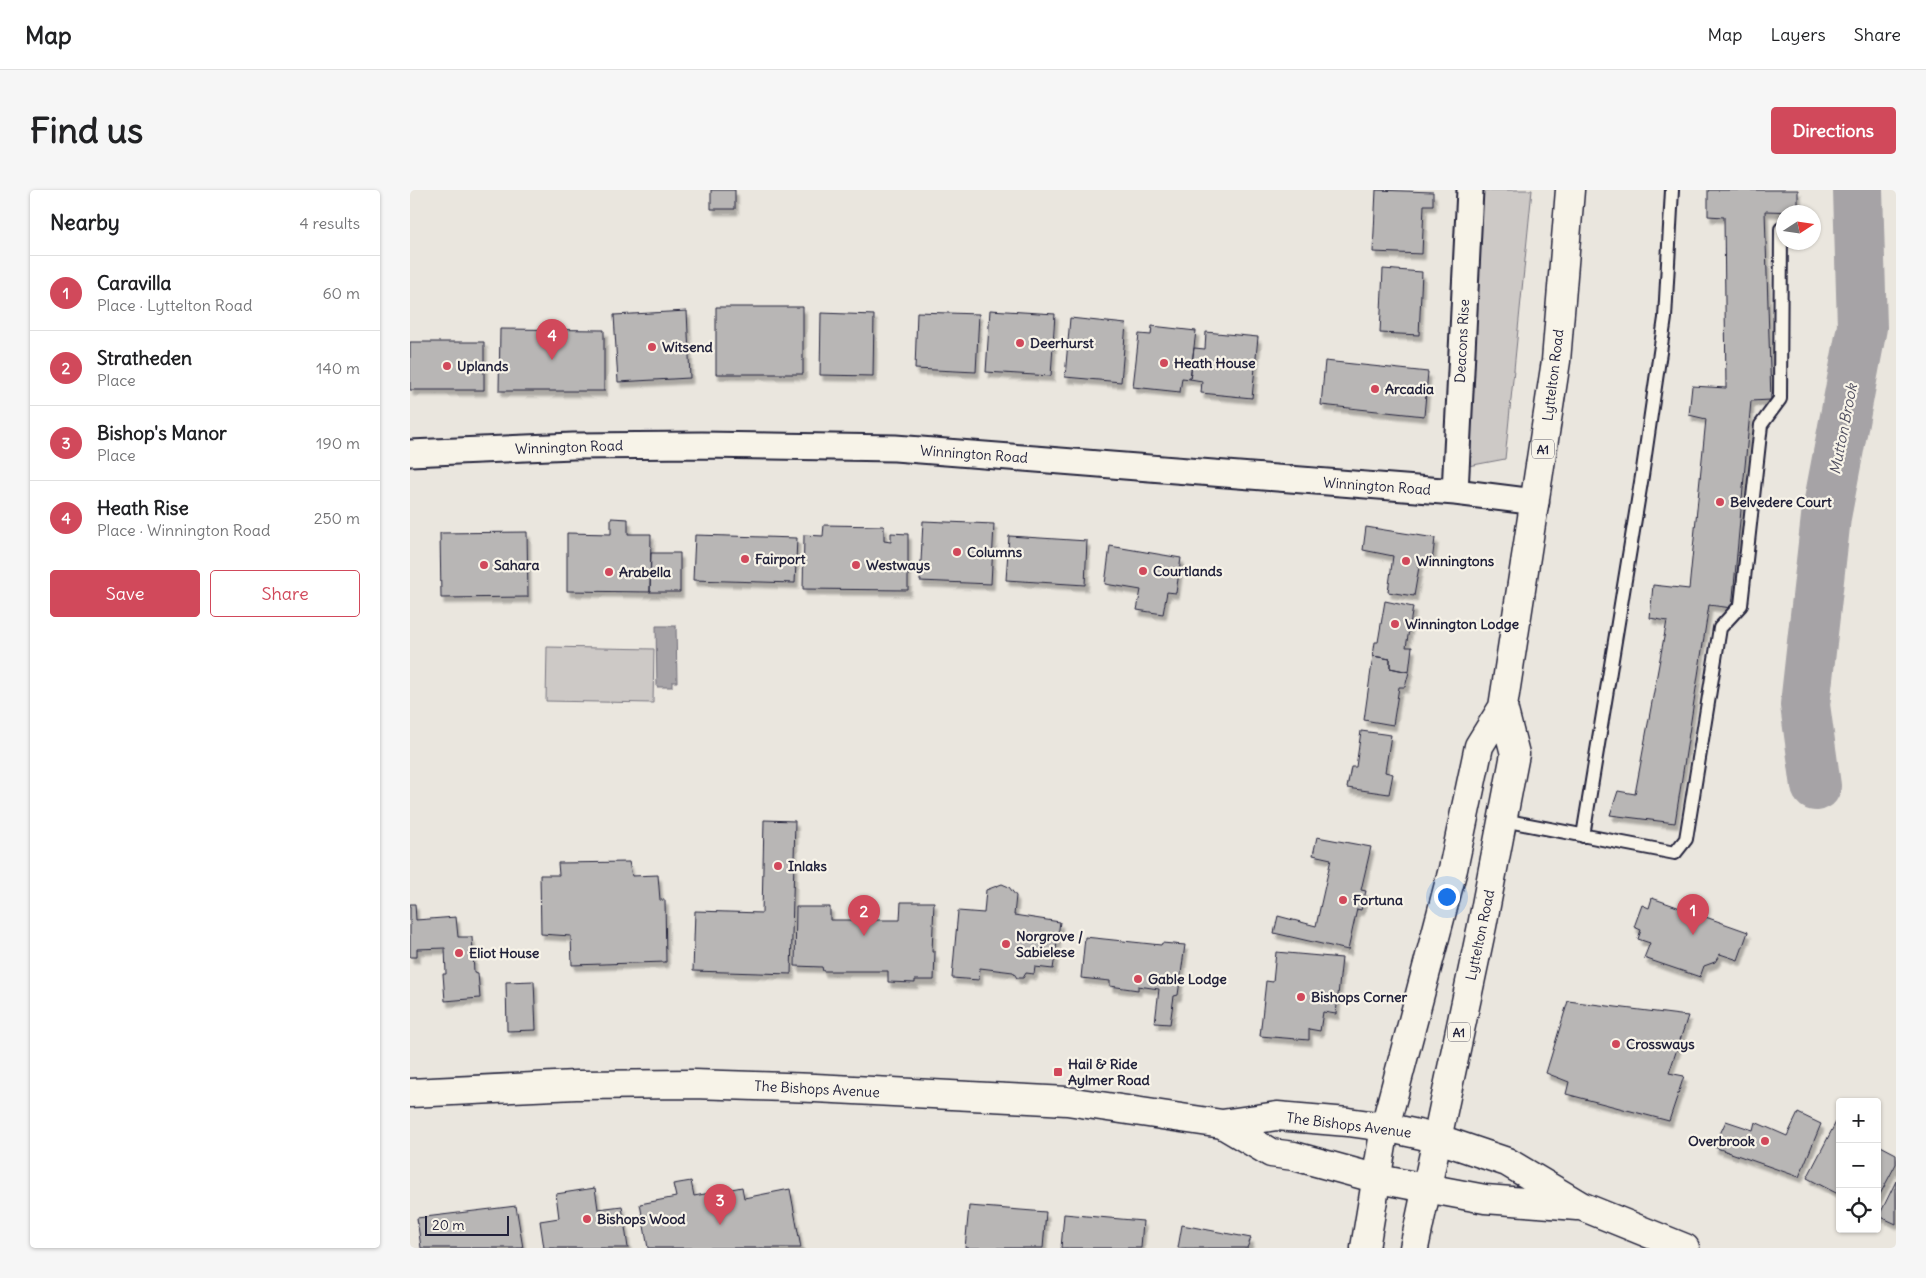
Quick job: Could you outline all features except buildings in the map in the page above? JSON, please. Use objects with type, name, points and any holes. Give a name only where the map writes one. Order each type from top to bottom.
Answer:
[{"type":"main road","name":"Lyttelton Road","points":[[1383,1140],[1453,869],[1479,746],[1503,707],[1536,502],[1556,361],[1570,190]]},
{"type":"main road","name":"Lyttelton Road","points":[[1432,1162],[1515,754],[1503,707]]},
{"type":"main road","name":"The Bishops Avenue","points":[[410,1093],[586,1085],[693,1084],[815,1088],[1067,1101],[1222,1124],[1277,1116],[1383,1140],[1432,1162],[1485,1199],[1581,1206]]},
{"type":"main road","name":"The Bishops Avenue","points":[[1222,1124],[1271,1152],[1294,1156],[1378,1179],[1432,1162],[1507,1162],[1581,1206],[1685,1248]]},
{"type":"main road","name":"A1","points":[[1365,1248],[1383,1140]]},
{"type":"main road","name":"A1","points":[[1414,1248],[1432,1162]]},
{"type":"street","name":"Deacons Rise","points":[[1455,492],[1470,190]]},
{"type":"street","name":"Winnington Road","points":[[410,453],[573,446],[702,444],[895,448],[1455,492],[1536,502]]},
{"type":"lane","points":[[1583,836],[1642,476],[1665,318],[1672,190]]},
{"type":"lane","points":[[1503,820],[1675,853],[1686,839],[1720,628],[1741,605],[1760,425],[1780,399],[1781,250]]},
{"type":"shaded area","points":[[1482,190],[1532,190],[1505,459],[1468,466]]},
{"type":"shaded area","points":[[656,626],[676,626],[677,682],[672,682],[672,687],[657,687]]},
{"type":"shaded area","points":[[547,647],[654,649],[653,703],[546,701]]},
{"type":"waterway","name":"Mutton Brook","points":[[1816,786],[1805,705],[1826,517],[1862,327],[1858,190]]},
{"type":"place","name":"Deerhurst","points":[[1020,343]]},
{"type":"place","name":"Witsend","points":[[652,347]]},
{"type":"place","name":"Heath Rise","points":[[552,360]]},
{"type":"place","name":"Heath House","points":[[1164,363]]},
{"type":"place","name":"Uplands","points":[[447,366]]},
{"type":"place","name":"Arcadia","points":[[1375,389]]},
{"type":"place","name":"Belvedere Court","points":[[1720,502]]},
{"type":"place","name":"Columns","points":[[957,552]]},
{"type":"place","name":"Fairport","points":[[745,559]]},
{"type":"place","name":"Winningtons","points":[[1406,561]]},
{"type":"place","name":"Sahara","points":[[484,565]]},
{"type":"place","name":"Westways","points":[[856,565]]},
{"type":"place","name":"Courtlands","points":[[1143,571]]},
{"type":"place","name":"Arabella","points":[[609,572]]},
{"type":"place","name":"Winnington Lodge","points":[[1395,624]]},
{"type":"place","name":"Inlaks","points":[[778,866]]},
{"type":"place","name":"Fortuna","points":[[1343,900]]},
{"type":"place","name":"Caravilla","points":[[1693,935]]},
{"type":"place","name":"Stratheden","points":[[864,936]]},
{"type":"place","name":"Norgrove / Sabielese","points":[[1006,944]]},
{"type":"place","name":"Eliot House","points":[[459,953]]},
{"type":"place","name":"Gable Lodge","points":[[1138,979]]},
{"type":"place","name":"Bishops Corner","points":[[1301,997]]},
{"type":"place","name":"Crossways","points":[[1616,1044]]},
{"type":"place","name":"Hail & Ride Aylmer Road","points":[[1058,1072]]},
{"type":"place","name":"Overbrook","points":[[1765,1141]]},
{"type":"place","name":"Bishops Wood","points":[[587,1219]]},
{"type":"place","name":"Bishop's Manor","points":[[720,1225]]}]
